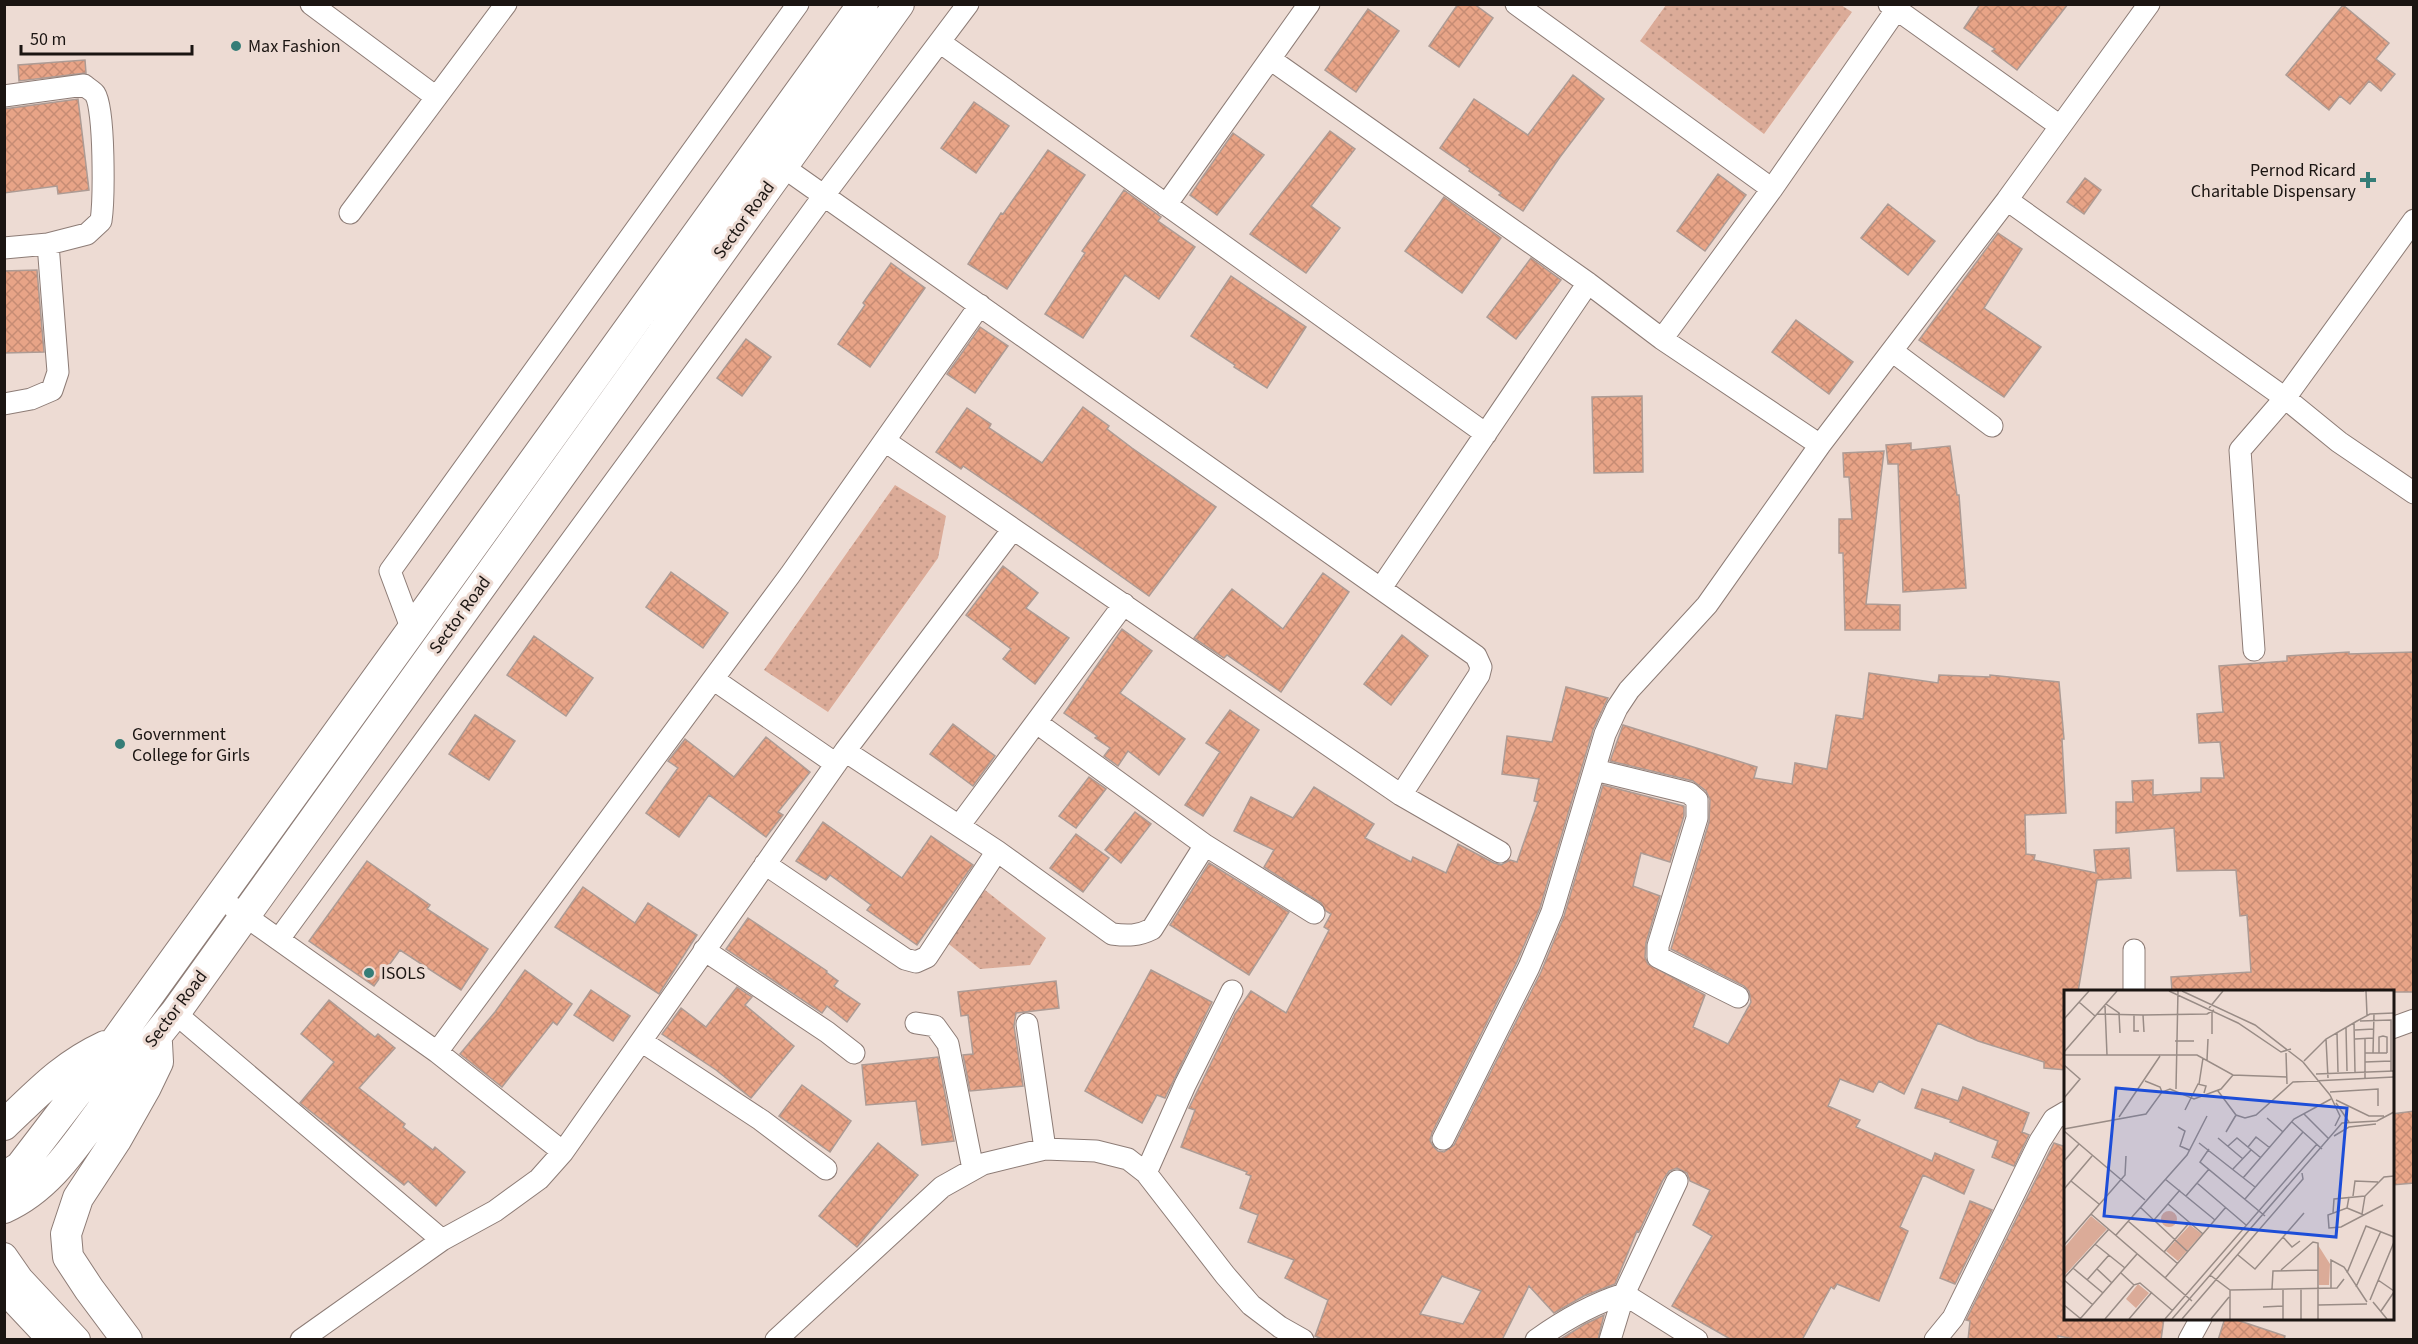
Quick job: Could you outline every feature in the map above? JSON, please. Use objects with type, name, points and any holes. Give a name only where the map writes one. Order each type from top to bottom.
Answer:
[{"type":"main road","name":"Sector Road","points":[[4,1177],[20,1167],[43,1139],[863,4]]},
{"type":"main road","name":"Sector Road","points":[[4,1208],[19,1202],[41,1186],[71,1151],[166,1024],[899,4]]},
{"type":"main road","points":[[127,1340],[89,1289],[69,1257],[66,1234],[78,1198],[116,1140],[158,1062],[166,1024]]},
{"type":"main road","points":[[4,1125],[44,1085],[87,1055],[114,1042]]},
{"type":"street","points":[[311,4],[436,97]]},
{"type":"street","points":[[350,213],[506,4]]},
{"type":"street","points":[[412,630],[390,571],[798,4]]},
{"type":"street","points":[[279,939],[825,194],[941,43],[968,4]]},
{"type":"street","points":[[1166,205],[1309,4]]},
{"type":"street","points":[[1443,1139],[1529,967],[1552,912],[1605,734],[1617,708],[1629,690],[1707,605],[1821,445],[2007,200],[2149,4]]},
{"type":"street","points":[[1662,339],[1772,189],[1893,7],[2060,126]]},
{"type":"street","points":[[1528,8],[1772,189]]},
{"type":"street","points":[[941,43],[1486,434]]},
{"type":"street","points":[[1270,59],[1662,339],[1821,445]]},
{"type":"street","points":[[4,96],[84,85],[95,94],[100,113],[104,204],[101,221],[87,234],[48,244],[4,248]]},
{"type":"street","points":[[759,149],[1476,656],[1481,667],[1479,675],[1401,795]]},
{"type":"street","points":[[2007,200],[2285,398],[2339,442],[2414,493]]},
{"type":"street","points":[[2254,650],[2240,450],[2285,398],[2414,220]]},
{"type":"street","points":[[4,404],[31,399],[52,390],[58,372],[48,244]]},
{"type":"street","points":[[1381,588],[1588,284]]},
{"type":"street","points":[[437,1052],[713,680],[980,305]]},
{"type":"street","points":[[1892,351],[1992,426]]},
{"type":"street","points":[[885,441],[1401,795],[1500,852]]},
{"type":"street","points":[[302,1340],[442,1240],[495,1211],[522,1192],[539,1179],[563,1152],[840,757],[1013,529]]},
{"type":"street","points":[[959,826],[1124,604]]},
{"type":"street","points":[[713,680],[959,826],[1112,934],[1141,935],[1152,929],[1205,845]]},
{"type":"street","points":[[1037,723],[1205,845],[1314,913]]},
{"type":"street","points":[[1595,770],[1689,793],[1696,800],[1697,818],[1658,946],[1658,957],[1738,997]]},
{"type":"street","points":[[765,864],[906,959],[916,962],[927,957],[997,851]]},
{"type":"street","points":[[219,896],[437,1052],[563,1152]]},
{"type":"street","points":[[704,950],[827,1032],[854,1053]]},
{"type":"street","points":[[2134,950],[2134,990]]},
{"type":"street","points":[[1146,1173],[1185,1086],[1232,991]]},
{"type":"street","points":[[2394,1027],[2414,1020]]},
{"type":"street","points":[[916,1023],[935,1026],[948,1044],[972,1169]]},
{"type":"street","points":[[166,1024],[442,1240]]},
{"type":"street","points":[[1027,1024],[1045,1149]]},
{"type":"street","points":[[641,1041],[761,1120],[826,1169]]},
{"type":"street","points":[[1937,1339],[1953,1318],[2040,1141],[2054,1119],[2064,1113]]},
{"type":"street","points":[[776,1340],[942,1187],[983,1164],[1045,1149],[1096,1151],[1128,1159],[1146,1173],[1251,1305],[1280,1328],[1303,1340]]},
{"type":"street","points":[[1610,1340],[1624,1294],[1677,1181]]},
{"type":"street","points":[[4,1256],[20,1279],[77,1340]]},
{"type":"street","points":[[4,1290],[51,1340]]},
{"type":"street","points":[[1536,1340],[1554,1327],[1599,1302],[1624,1294]]},
{"type":"street","points":[[1624,1294],[1696,1340]]},
{"type":"street","points":[[2189,1340],[2200,1320]]},
{"type":"shaded area","points":[[1666,5],[1841,5],[1852,12],[1764,134],[1640,41]]},
{"type":"shaded area","points":[[895,485],[946,516],[938,558],[828,712],[764,670]]},
{"type":"shaded area","points":[[985,890],[1046,938],[1030,965],[980,969],[940,937]]},
{"type":"building","points":[[1458,4],[1474,4],[1493,18],[1459,67],[1429,46]]},
{"type":"building","points":[[1980,4],[2068,4],[2017,70],[1992,51],[1995,49],[1964,28]]},
{"type":"building","points":[[2343,5],[2389,43],[2376,59],[2395,74],[2381,91],[2369,81],[2350,104],[2340,96],[2329,110],[2286,75]]},
{"type":"building","points":[[1368,9],[1399,31],[1356,92],[1325,70]]},
{"type":"building","points":[[85,60],[86,73],[19,81],[18,65]]},
{"type":"building","points":[[1573,75],[1604,99],[1523,211],[1440,148],[1474,99],[1528,135]]},
{"type":"building","points":[[78,99],[89,190],[58,194],[57,186],[4,193],[4,109]]},
{"type":"building","points":[[974,102],[1009,126],[976,173],[941,148]]},
{"type":"building","points":[[1330,131],[1355,149],[1311,206],[1340,228],[1306,273],[1250,234]]},
{"type":"building","points":[[1233,133],[1264,155],[1217,215],[1190,195]]},
{"type":"building","points":[[1048,150],[1085,175],[1007,289],[968,264],[1001,213],[1003,214]]},
{"type":"building","points":[[1718,174],[1746,195],[1705,251],[1677,231]]},
{"type":"building","points":[[2085,178],[2101,190],[2084,214],[2067,202]]},
{"type":"building","points":[[1124,190],[1161,217],[1158,221],[1195,247],[1159,299],[1125,275],[1083,338],[1045,314],[1085,253],[1082,251]]},
{"type":"building","points":[[1444,197],[1501,238],[1462,293],[1405,251]]},
{"type":"building","points":[[1888,204],[1935,241],[1908,275],[1861,238]]},
{"type":"building","points":[[1998,233],[2022,249],[1984,308],[2041,347],[2004,397],[1919,340]]},
{"type":"building","points":[[1531,258],[1561,280],[1516,339],[1487,317]]},
{"type":"building","points":[[891,263],[925,288],[870,367],[838,344]]},
{"type":"building","points":[[37,270],[44,352],[4,353],[4,271]]},
{"type":"building","points":[[1231,276],[1306,327],[1267,388],[1191,336]]},
{"type":"building","points":[[1796,320],[1853,362],[1829,394],[1772,352]]},
{"type":"building","points":[[980,327],[1008,346],[975,393],[947,374]]},
{"type":"building","points":[[746,339],[771,357],[742,396],[717,378]]},
{"type":"building","points":[[1642,396],[1643,472],[1594,473],[1592,397]]},
{"type":"building","points":[[1083,407],[1109,426],[1107,429],[1132,448],[1216,507],[1149,596],[963,466],[961,469],[936,452],[967,408],[991,424],[989,428],[1042,463]]},
{"type":"building","points":[[1911,443],[1911,450],[1950,446],[1957,495],[1959,495],[1966,588],[1903,592],[1898,464],[1888,464],[1886,445]]},
{"type":"building","points":[[1884,451],[1866,604],[1900,605],[1900,630],[1845,630],[1843,553],[1839,553],[1839,519],[1852,519],[1849,477],[1844,477],[1843,453]]},
{"type":"building","points":[[1003,566],[1038,593],[1026,608],[1069,638],[1035,684],[1003,659],[1011,649],[966,615]]},
{"type":"building","points":[[671,572],[728,613],[703,648],[646,607]]},
{"type":"building","points":[[1323,573],[1349,592],[1281,692],[1227,655],[1224,658],[1194,638],[1232,589],[1283,629]]},
{"type":"building","points":[[1122,629],[1152,651],[1120,693],[1185,739],[1159,775],[1128,751],[1118,766],[1104,756],[1110,748],[1064,713]]},
{"type":"building","points":[[1402,635],[1428,656],[1391,705],[1364,684]]},
{"type":"building","points":[[534,636],[593,678],[566,716],[507,675]]},
{"type":"building","points":[[2349,652],[2349,654],[2414,652],[2414,992],[2394,992],[2394,990],[2172,990],[2171,977],[2251,972],[2247,915],[2240,916],[2236,870],[2177,871],[2174,828],[2116,833],[2116,802],[2133,802],[2132,781],[2153,780],[2153,795],[2201,792],[2201,778],[2224,778],[2220,742],[2199,743],[2197,714],[2223,712],[2219,666],[2287,661],[2287,656]]},
{"type":"building","points":[[1869,673],[1938,683],[1939,675],[1990,677],[1990,675],[2059,682],[2064,739],[2062,739],[2066,813],[2025,815],[2026,854],[2035,855],[2034,860],[2096,873],[2094,850],[2129,848],[2131,878],[2097,880],[2078,990],[2064,990],[2064,1070],[2044,1068],[2044,1062],[1978,1041],[1938,1023],[1904,1094],[1879,1081],[1873,1092],[1840,1079],[1828,1106],[1860,1120],[1856,1127],[1932,1161],[1935,1153],[1974,1170],[1964,1194],[1923,1175],[1900,1227],[1908,1231],[1879,1301],[1837,1284],[1834,1289],[1831,1287],[1802,1340],[1732,1340],[1672,1306],[1712,1236],[1693,1225],[1710,1190],[1690,1181],[1687,1173],[1677,1168],[1669,1171],[1663,1180],[1639,1232],[1637,1231],[1615,1284],[1584,1296],[1554,1313],[1529,1286],[1502,1340],[1325,1340],[1315,1336],[1328,1300],[1285,1278],[1294,1260],[1248,1242],[1258,1215],[1240,1208],[1251,1176],[1246,1174],[1247,1172],[1181,1147],[1195,1110],[1189,1108],[1235,1014],[1251,991],[1286,1013],[1329,930],[1324,927],[1331,914],[1321,903],[1264,867],[1274,850],[1234,831],[1251,797],[1293,818],[1314,787],[1374,824],[1365,838],[1411,862],[1413,857],[1446,873],[1458,844],[1494,863],[1501,865],[1510,860],[1517,862],[1538,802],[1534,801],[1539,779],[1502,774],[1507,736],[1552,742],[1566,687],[1608,698],[1593,730],[1540,908],[1517,962],[1432,1133],[1430,1140],[1433,1146],[1438,1151],[1444,1152],[1454,1145],[1541,972],[1564,916],[1603,785],[1684,806],[1684,816],[1670,862],[1641,853],[1633,886],[1660,896],[1646,943],[1645,957],[1648,964],[1705,995],[1693,1027],[1728,1044],[1751,1002],[1749,991],[1744,986],[1671,949],[1709,822],[1710,800],[1706,791],[1693,781],[1610,761],[1623,725],[1757,767],[1754,778],[1792,784],[1795,763],[1827,769],[1836,715],[1863,719]],"holes":[[[1442,1276],[1481,1291],[1463,1324],[1420,1314]]]},
{"type":"building","points":[[1230,710],[1259,730],[1203,816],[1185,805],[1220,752],[1206,743]]},
{"type":"building","points":[[475,715],[515,741],[489,780],[449,754]]},
{"type":"building","points":[[953,724],[995,756],[973,786],[930,754]]},
{"type":"building","points":[[766,737],[810,772],[778,812],[783,815],[766,837],[709,795],[679,837],[646,813],[678,768],[668,761],[685,739],[734,777]]},
{"type":"building","points":[[1089,777],[1106,789],[1076,828],[1059,816]]},
{"type":"building","points":[[1135,812],[1151,824],[1121,863],[1105,850]]},
{"type":"building","points":[[823,822],[902,878],[931,836],[973,865],[917,945],[867,910],[871,905],[830,875],[826,880],[796,861]]},
{"type":"building","points":[[1076,834],[1109,858],[1083,892],[1050,868]]},
{"type":"building","points":[[367,861],[430,905],[427,909],[488,949],[461,990],[400,950],[374,986],[309,941]]},
{"type":"building","points":[[1209,863],[1289,912],[1249,975],[1170,925]]},
{"type":"building","points":[[583,887],[635,923],[648,903],[697,935],[659,994],[555,927]]},
{"type":"building","points":[[748,918],[827,971],[838,981],[834,986],[860,1004],[847,1022],[827,1006],[822,1013],[726,949]]},
{"type":"building","points":[[525,970],[572,1004],[557,1025],[553,1022],[502,1087],[460,1054],[495,1012]]},
{"type":"building","points":[[1151,970],[1212,1002],[1165,1098],[1157,1095],[1142,1123],[1085,1091]]},
{"type":"building","points":[[1056,981],[1059,1008],[1016,1013],[1014,1026],[1023,1086],[970,1091],[963,1055],[973,1054],[968,1015],[961,1016],[958,992]]},
{"type":"building","points":[[737,987],[752,997],[745,1005],[794,1046],[751,1098],[716,1070],[662,1034],[681,1008],[706,1027]]},
{"type":"building","points":[[591,990],[630,1016],[613,1041],[574,1015]]},
{"type":"building","points":[[329,1000],[375,1037],[378,1034],[395,1048],[359,1088],[405,1124],[403,1127],[433,1150],[435,1147],[465,1172],[436,1206],[408,1181],[404,1185],[300,1103],[334,1062],[301,1034]]},
{"type":"building","points":[[938,1057],[954,1141],[922,1145],[916,1101],[866,1105],[862,1065]]},
{"type":"building","points":[[802,1085],[851,1121],[830,1152],[779,1116]]},
{"type":"building","points":[[1963,1087],[2029,1113],[2022,1132],[2029,1135],[2014,1166],[1992,1157],[1998,1141],[1950,1122],[1951,1120],[1915,1108],[1922,1089],[1958,1101]]},
{"type":"building","points":[[2414,1111],[2414,1183],[2394,1185],[2394,1114]]},
{"type":"building","points":[[878,1143],[918,1175],[857,1247],[819,1216]]},
{"type":"building","points":[[2054,1143],[2064,1146],[2064,1320],[2164,1320],[2161,1340],[2080,1340],[2058,1336],[2058,1340],[1968,1340],[1970,1321],[1966,1320]]},
{"type":"building","points":[[1970,1201],[1992,1210],[1955,1284],[1940,1278]]},
{"type":"building","points":[[1604,1315],[1598,1340],[1559,1340],[1585,1324]]},
{"type":"building","points":[[2224,1320],[2237,1320],[2285,1336],[2284,1340],[2218,1340]]},
{"type":"place","name":"Max Fashion","points":[[236,46]]},
{"type":"place","name":"Pernod Ricard Charitable Dispensary","points":[[2368,180]]},
{"type":"place","name":"Government College for Girls","points":[[120,744]]},
{"type":"place","name":"ISOLS","points":[[369,973]]}]
